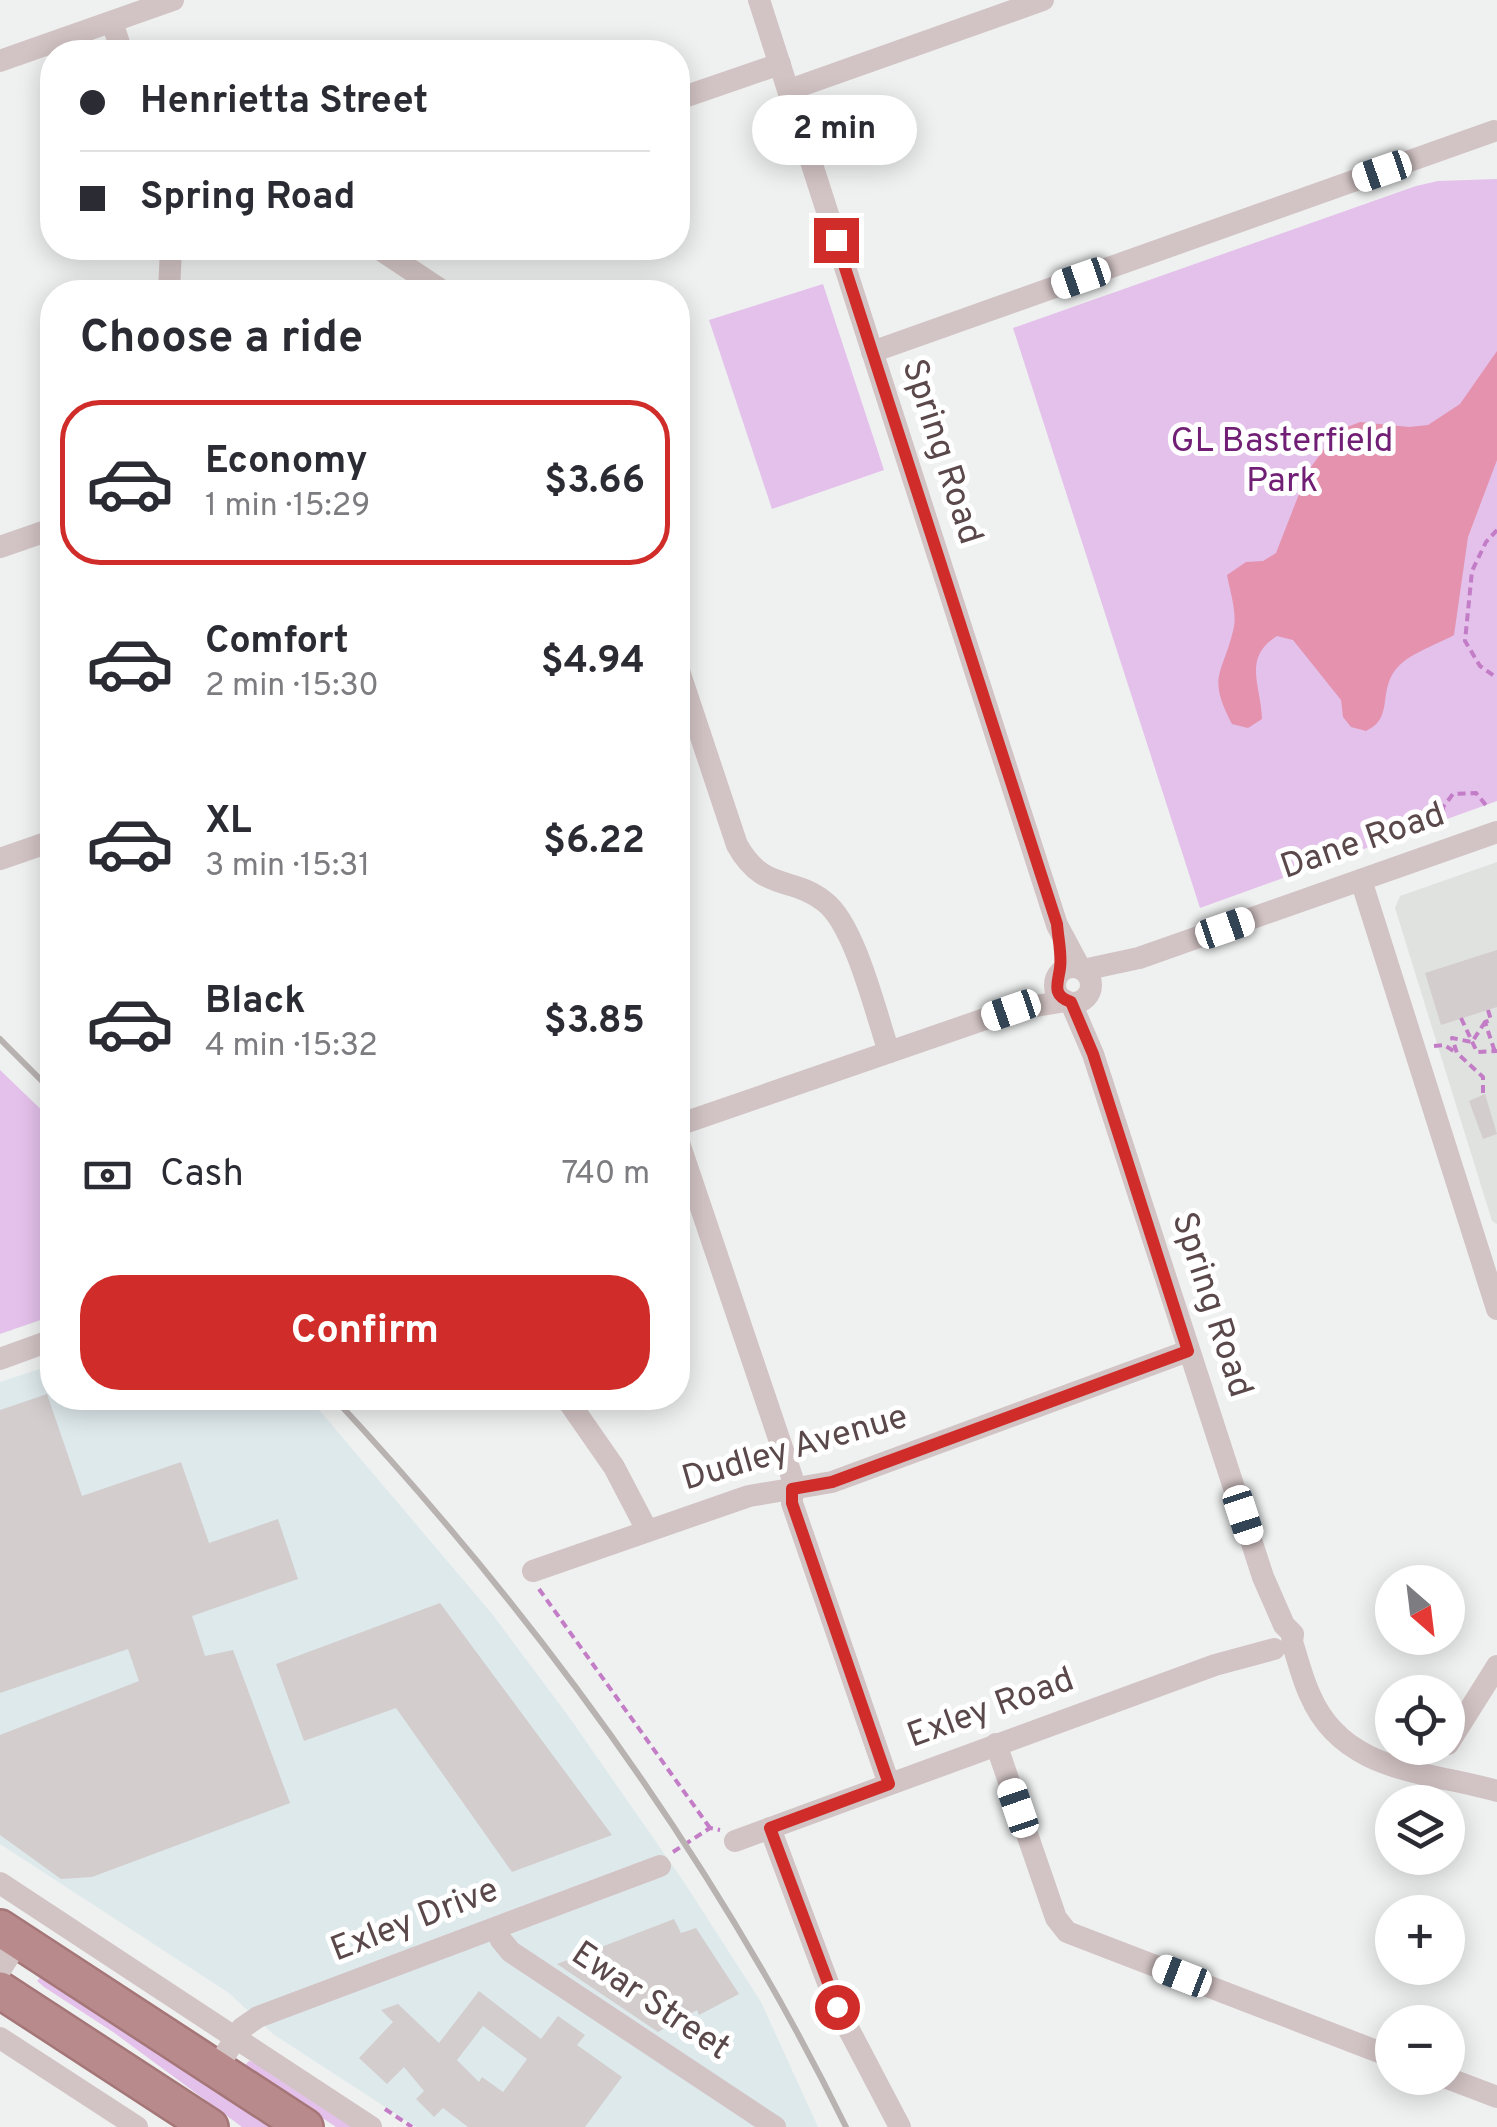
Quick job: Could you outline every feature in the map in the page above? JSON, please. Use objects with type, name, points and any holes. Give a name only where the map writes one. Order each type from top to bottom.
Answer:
[{"type":"highway","points":[[6,1946],[216,2069],[306,2127]]},
{"type":"highway","points":[[0,1990],[210,2127]]},
{"type":"street","points":[[60,40],[173,0]]},
{"type":"street","name":"Spring Road","points":[[759,0],[1057,924],[1093,1054],[1263,1577],[1277,1638]]},
{"type":"street","points":[[788,90],[1043,0]]},
{"type":"street","points":[[112,22],[118,40]]},
{"type":"street","points":[[0,61],[40,47]]},
{"type":"street","points":[[690,95],[780,64]]},
{"type":"street","points":[[872,352],[1494,131]]},
{"type":"street","points":[[396,260],[426,280]]},
{"type":"street","points":[[0,547],[40,533]]},
{"type":"street","points":[[690,705],[736,845],[746,862],[765,877],[820,898],[836,912],[853,946],[889,1052]]},
{"type":"street","name":"Dane Road","points":[[690,1121],[1011,1010],[1138,958],[1497,832]]},
{"type":"street","points":[[0,858],[40,845]]},
{"type":"street","points":[[1361,880],[1490,1268],[1497,1309]]},
{"type":"street","points":[[690,1175],[792,1477],[792,1503],[889,1784]]},
{"type":"street","points":[[0,1358],[40,1344]]},
{"type":"street","name":"Dudley Avenue","points":[[533,1571],[749,1496],[832,1482],[1188,1351]]},
{"type":"street","points":[[574,1410],[614,1468],[647,1530]]},
{"type":"street","points":[[1277,1638],[1324,1719],[1354,1748],[1394,1769],[1497,1791]]},
{"type":"street","name":"Exley Road","points":[[735,1841],[1215,1665],[1277,1638]]},
{"type":"street","points":[[1465,1716],[1497,1666]]},
{"type":"street","points":[[996,1744],[1056,1918],[1067,1932],[1375,2050]]},
{"type":"street","points":[[1435,1778],[1439,1765]]},
{"type":"street","points":[[770,1828],[837,2007],[900,2127]]},
{"type":"street","name":"Exley Drive","points":[[216,2069],[242,2028],[258,2017],[660,1866]]},
{"type":"street","points":[[0,1883],[371,2127]]},
{"type":"street","name":"Ewar Street","points":[[496,1928],[500,1940],[512,1952],[775,2127]]},
{"type":"street","points":[[0,2038],[137,2127]]},
{"type":"street","points":[[1465,2084],[1497,2096]]},
{"type":"path","points":[[1497,530],[1486,542],[1472,571],[1464,641],[1480,666],[1497,678]]},
{"type":"path","points":[[1444,825],[1443,807],[1453,794],[1476,794],[1489,809]]},
{"type":"path","points":[[1472,1042],[1485,1022],[1491,1020],[1488,1010]]},
{"type":"path","points":[[1461,1018],[1476,1052],[1496,1051],[1485,1022]]},
{"type":"path","points":[[1472,1042],[1452,1038],[1457,1053],[1483,1077],[1483,1093]]},
{"type":"path","points":[[533,1571],[542,1597],[710,1828]]},
{"type":"path","points":[[660,1866],[662,1860],[710,1828],[716,1827],[735,1841]]},
{"type":"shaded area","points":[[1497,351],[1497,460],[1468,537],[1454,635],[1411,656],[1397,668],[1382,714],[1366,731],[1351,727],[1343,717],[1341,700],[1293,640],[1277,636],[1266,644],[1257,663],[1262,719],[1248,728],[1232,724],[1218,685],[1234,624],[1227,575],[1246,562],[1263,561],[1276,553],[1308,471],[1337,431],[1360,422],[1428,425],[1460,404]]},
{"type":"shaded area","points":[[1497,862],[1497,1224],[1492,1221],[1395,908],[1400,896]]},
{"type":"shaded area","points":[[40,1369],[40,1410],[319,1410],[493,1615],[684,1882],[761,2002],[818,2127],[416,2127],[273,2034],[229,1993],[0,1844],[0,1382]]},
{"type":"green space","name":"GL Basterfield Park","points":[[1497,179],[1497,801],[1200,908],[1013,328],[1416,186],[1438,181]]},
{"type":"green space","points":[[823,284],[884,470],[772,509],[709,320]]},
{"type":"green space","points":[[0,1070],[40,1108],[40,1320],[0,1334]]},
{"type":"green space","points":[[42,1975],[276,2127],[242,2127],[113,2032],[44,1987],[37,1981]]},
{"type":"green space","points":[[249,2061],[354,2127],[336,2127],[249,2070],[245,2065]]},
{"type":"building","points":[[1497,950],[1497,1007],[1441,1025],[1425,973]]},
{"type":"building","points":[[1485,1094],[1497,1134],[1483,1139],[1469,1101]]},
{"type":"building","points":[[40,1396],[40,1410],[52,1410],[82,1496],[181,1462],[209,1543],[278,1519],[298,1579],[192,1616],[205,1656],[233,1650],[290,1803],[92,1877],[61,1879],[0,1835],[0,1735],[139,1681],[128,1649],[0,1693],[0,1410]]},
{"type":"building","points":[[440,1603],[612,1835],[512,1872],[396,1708],[304,1741],[276,1664]]},
{"type":"building","points":[[674,1919],[681,1933],[696,1928],[739,1994],[699,2015],[697,2010],[658,2032],[557,1964]]},
{"type":"building","points":[[479,1991],[541,2039],[558,2016],[585,2035],[577,2045],[622,2077],[585,2127],[468,2127],[443,2108],[434,2117],[416,2099],[424,2091],[404,2067],[387,2084],[359,2058],[393,2022],[381,2010],[398,2004],[439,2043]],"holes":[[[483,2026],[527,2059],[503,2092],[482,2077],[479,2082],[457,2060]]]},
{"type":"railway","points":[[0,1039],[40,1079]]},
{"type":"railway","points":[[345,1410],[481,1566],[617,1744],[739,1931],[846,2127]]},
{"type":"route","points":[[836,240],[1057,924],[1060,972],[1056,990],[1062,999],[1071,1002],[1093,1054],[1188,1351],[832,1482],[792,1489],[792,1503],[889,1784],[770,1828],[837,2007]]}]
